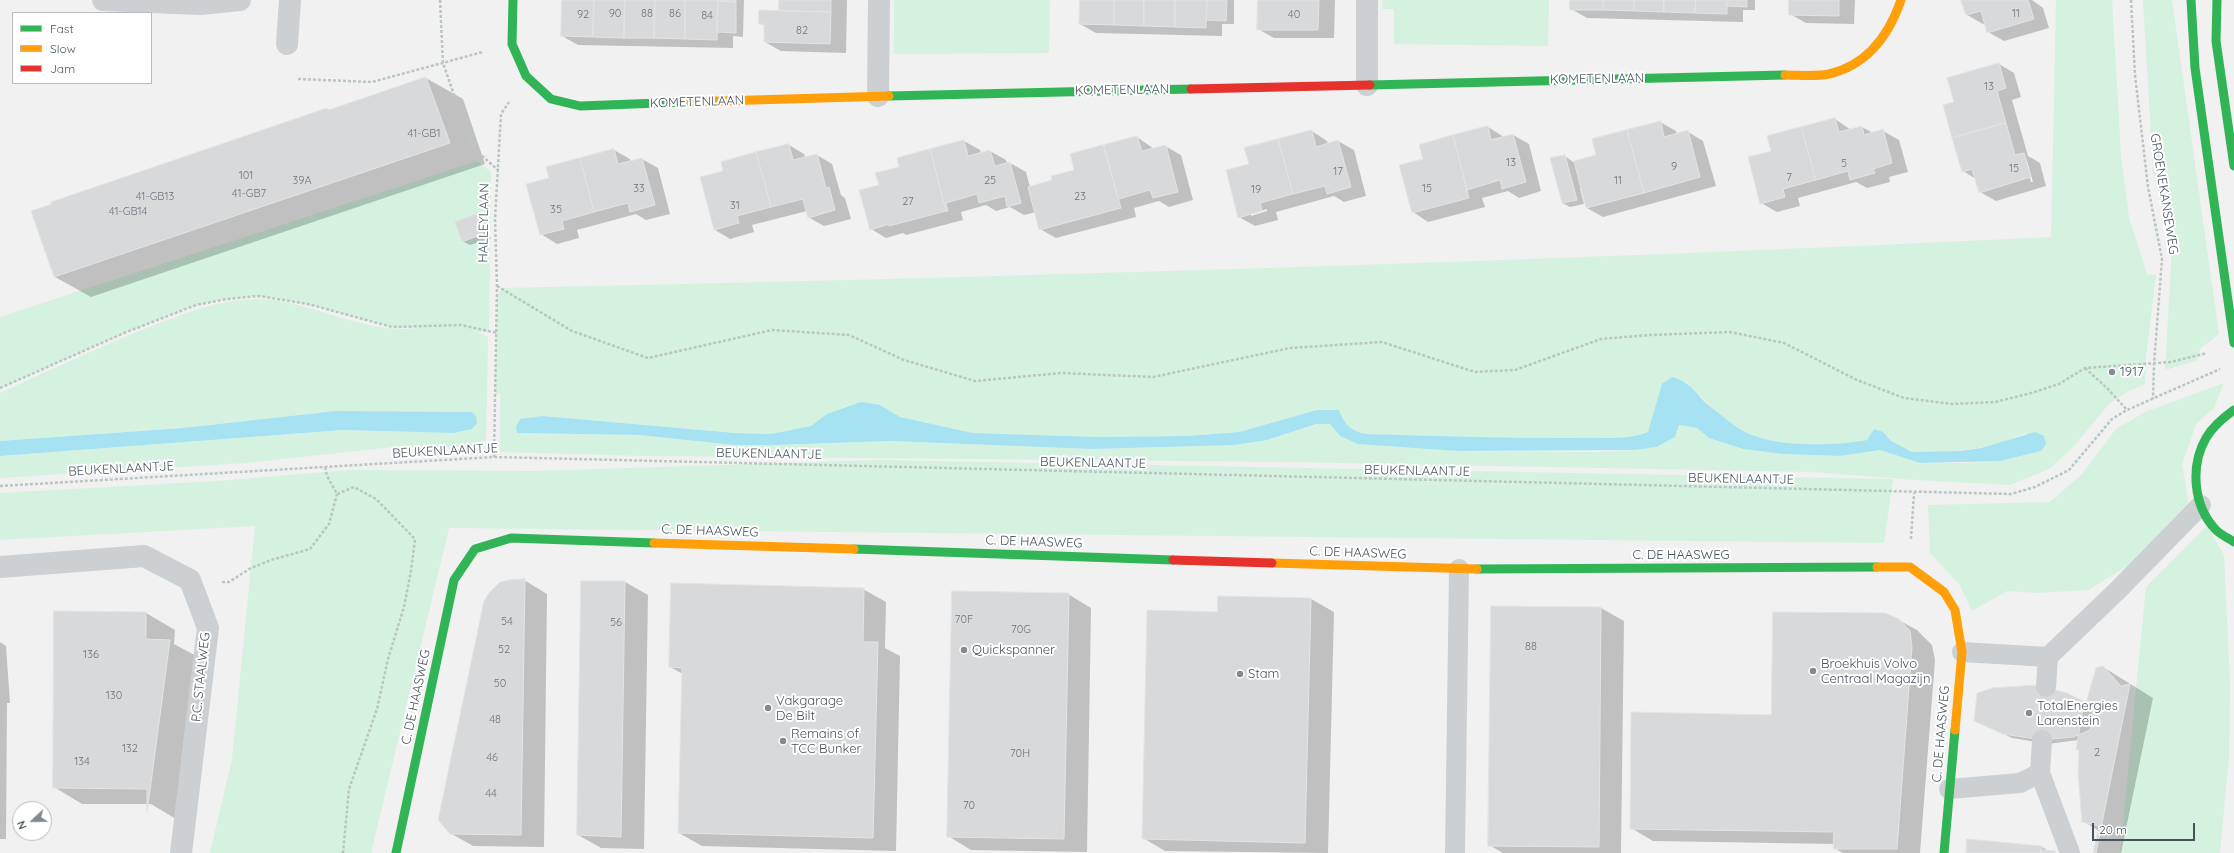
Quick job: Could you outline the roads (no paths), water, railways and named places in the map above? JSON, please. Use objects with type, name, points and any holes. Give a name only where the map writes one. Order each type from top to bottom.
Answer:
[{"type":"street","points":[[103,0],[200,4],[240,0]]},
{"type":"street","points":[[287,44],[290,0]]},
{"type":"street","name":"KOMETENLAAN","points":[[513,0],[512,44],[526,76],[552,99],[580,106],[878,96],[1828,74],[1852,66],[1876,47],[1892,27],[1901,0]]},
{"type":"street","points":[[878,96],[880,0]]},
{"type":"street","points":[[1367,0],[1367,85]]},
{"type":"street","points":[[2191,0],[2195,68],[2234,343]]},
{"type":"street","points":[[2217,0],[2216,41],[2234,166]]},
{"type":"street","points":[[2234,410],[2224,416],[2207,434],[2197,457],[2195,481],[2201,505],[2212,524],[2234,542]]},
{"type":"street","name":"C. DE HAASWEG","points":[[396,853],[454,580],[475,549],[511,538],[1459,569],[1910,567],[1935,583],[1954,604],[1960,626],[1962,652],[1944,853]]},
{"type":"street","name":"P.C. STAALWEG","points":[[0,567],[144,556],[190,580],[208,628],[181,853]]},
{"type":"lane","points":[[2046,687],[2048,657],[2119,589],[2201,505]]},
{"type":"lane","points":[[1455,853],[1459,569]]},
{"type":"lane","points":[[1962,652],[2048,657]]},
{"type":"lane","points":[[2042,740],[2040,773],[2070,853]]},
{"type":"lane","points":[[1949,789],[2020,783],[2040,773]]},
{"type":"water","points":[[1672,377],[1690,386],[1706,403],[1742,430],[1764,439],[1778,442],[1825,444],[1854,442],[1867,440],[1874,429],[1883,432],[1891,441],[1912,452],[1961,451],[1981,448],[2035,432],[2044,436],[2046,444],[2041,451],[2000,461],[1920,463],[1880,450],[1840,456],[1783,454],[1743,449],[1709,438],[1697,428],[1679,425],[1675,437],[1656,447],[1634,450],[1459,451],[1358,444],[1340,436],[1330,424],[1316,424],[1267,440],[1235,445],[1092,449],[891,441],[734,445],[639,435],[517,433],[516,427],[520,419],[543,416],[735,433],[771,434],[811,426],[827,414],[861,402],[880,405],[900,417],[973,433],[1097,437],[1189,436],[1239,432],[1317,410],[1339,410],[1343,420],[1352,429],[1365,434],[1520,438],[1620,438],[1648,432],[1662,384]]},
{"type":"water","points":[[336,411],[472,412],[476,416],[477,423],[472,429],[454,433],[343,430],[0,456],[0,441],[183,428]]},
{"type":"place","name":"1917","points":[[2112,372]]},
{"type":"place","name":"Quickspanner","points":[[964,650]]},
{"type":"place","name":"Broekhuis Volvo Centraal Magazijn","points":[[1813,671]]},
{"type":"place","name":"Stam","points":[[1240,674]]},
{"type":"place","name":"Vakgarage De Bilt","points":[[768,708]]},
{"type":"place","name":"TotalEnergies Larenstein","points":[[2029,713]]},
{"type":"place","name":"Remains of TCC Bunker","points":[[783,741]]}]
